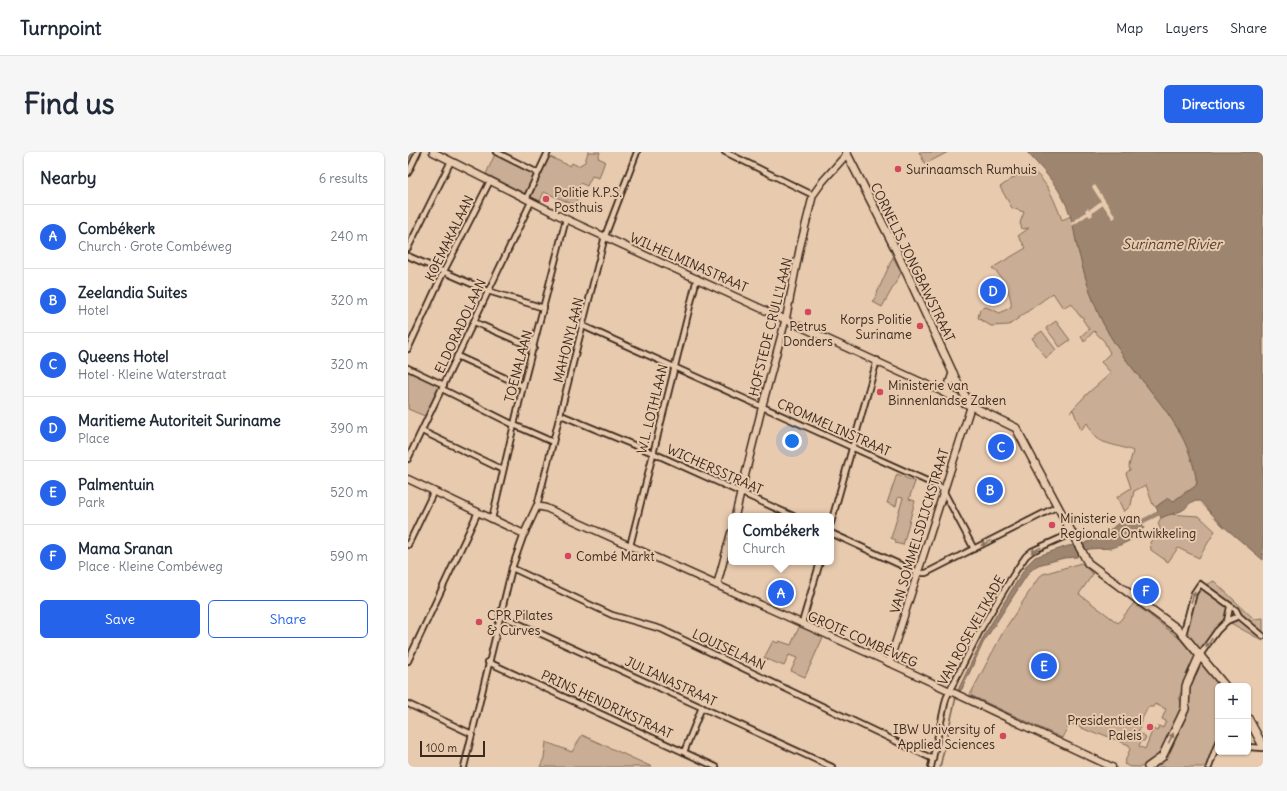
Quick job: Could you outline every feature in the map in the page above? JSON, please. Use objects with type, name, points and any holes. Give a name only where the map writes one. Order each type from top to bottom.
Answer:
[{"type":"main road","name":"CORNELIS JONGBAWSTRAAT","points":[[847,153],[899,256],[958,384],[971,406]]},
{"type":"main road","points":[[953,372],[952,381],[943,389],[971,406],[1016,428],[1075,541],[1092,567],[1183,635],[1223,683]]},
{"type":"main road","points":[[1148,767],[1162,757],[1186,709],[1186,686],[1200,655]]},
{"type":"main road","points":[[1249,719],[1263,747]]},
{"type":"street","points":[[408,173],[418,152]]},
{"type":"street","points":[[496,152],[538,173]]},
{"type":"street","name":"ELDORADOLAAN","points":[[408,458],[488,292],[529,201],[538,173],[548,152]]},
{"type":"street","name":"MAHONYLAAN","points":[[524,534],[537,506],[605,236],[637,152]]},
{"type":"street","points":[[725,152],[813,195]]},
{"type":"street","name":"WILHELMINASTRAAT","points":[[437,153],[566,219],[943,389]]},
{"type":"street","name":"HOFSTEDE CRULL'LAAN","points":[[736,513],[786,318],[800,247],[813,195],[847,153]]},
{"type":"street","points":[[408,248],[452,161]]},
{"type":"street","name":"KOEMAKALAAN","points":[[408,349],[443,273],[490,181]]},
{"type":"street","name":"TOENALAAN","points":[[492,519],[523,386],[566,219]]},
{"type":"street","points":[[408,256],[488,292],[544,308]]},
{"type":"street","name":"W.L. LOTHLAAN","points":[[630,546],[697,278]]},
{"type":"street","points":[[474,322],[534,348]]},
{"type":"street","name":"CROMMELINSTRAAT","points":[[583,326],[674,366],[943,490]]},
{"type":"street","points":[[458,356],[523,386]]},
{"type":"street","points":[[834,513],[877,360]]},
{"type":"street","points":[[408,368],[514,425],[553,442]]},
{"type":"street","points":[[943,389],[958,384]]},
{"type":"street","name":"VAN SOMMELSDIJCKSTRAAT","points":[[888,663],[971,406]]},
{"type":"street","name":"WICHERSSTRAAT","points":[[561,415],[653,453],[786,513]]},
{"type":"street","points":[[422,431],[503,470]]},
{"type":"street","points":[[408,479],[524,534],[512,568],[488,662],[464,767]]},
{"type":"street","points":[[943,490],[974,549]]},
{"type":"street","points":[[408,545],[434,491]]},
{"type":"street","name":"GROTE COMBÉWEG","points":[[537,506],[630,546],[951,691],[1112,767]]},
{"type":"street","points":[[834,534],[918,573],[926,573],[1058,506]]},
{"type":"street","points":[[408,661],[478,512]]},
{"type":"street","name":"VAN ROSEVELTKADE","points":[[931,767],[946,699],[982,627],[1026,556],[1032,551],[1072,533]]},
{"type":"street","points":[[717,585],[728,544]]},
{"type":"street","points":[[802,624],[819,565]]},
{"type":"street","name":"LOUISELAAN","points":[[512,568],[612,615],[661,629],[933,759]]},
{"type":"street","points":[[1183,635],[1194,593],[1200,584],[1230,607],[1263,636]]},
{"type":"street","points":[[1227,621],[1230,607]]},
{"type":"street","name":"JULIANASTRAAT","points":[[500,615],[832,767]]},
{"type":"street","points":[[1200,655],[1217,631],[1227,621],[1239,616]]},
{"type":"street","name":"PRINS HENDRIKSTRAAT","points":[[488,662],[716,767]]},
{"type":"street","points":[[408,704],[472,734]]},
{"type":"street","points":[[684,752],[702,707]]},
{"type":"street","points":[[1251,747],[1263,747]]},
{"type":"street","points":[[1209,767],[1215,752]]},
{"type":"shaded area","points":[[588,152],[600,152],[598,158],[605,161],[599,178],[592,176],[587,186],[580,183],[576,192],[579,194],[575,205],[544,192],[540,201],[531,197],[548,156],[570,166],[572,163],[578,166],[585,162]]},
{"type":"shaded area","points":[[919,152],[948,152],[925,164]]},
{"type":"shaded area","points":[[495,154],[536,174],[526,194],[486,174]]},
{"type":"shaded area","points":[[1030,169],[1036,173],[1046,185],[1062,220],[1071,216],[1083,269],[1090,292],[1103,324],[1121,353],[1174,422],[1184,440],[1192,461],[1197,483],[1194,488],[1185,492],[1174,501],[1162,502],[1156,507],[1153,505],[1146,485],[1134,491],[1131,505],[1124,512],[1117,497],[1131,488],[1126,473],[1130,470],[1129,466],[1133,451],[1097,439],[1087,423],[1081,430],[1073,410],[1070,412],[1088,393],[1111,373],[1101,362],[1110,353],[1104,341],[1094,331],[1084,342],[1081,336],[1089,329],[1083,320],[1083,317],[1079,315],[1071,303],[1063,308],[1053,293],[1009,325],[991,326],[978,318],[980,309],[986,307],[1000,313],[1011,307],[1010,297],[1006,286],[999,275],[992,268],[1026,248],[1018,236],[1029,228],[1022,229],[1020,223],[1024,212],[1012,208],[1000,187],[1019,174]]},
{"type":"shaded area","points":[[893,257],[901,273],[882,307],[873,302]]},
{"type":"shaded area","points":[[1056,321],[1070,340],[1060,347],[1046,328]]},
{"type":"shaded area","points":[[1042,331],[1056,350],[1046,358],[1032,338]]},
{"type":"shaded area","points":[[408,369],[441,386],[427,417],[408,409]]},
{"type":"shaded area","points":[[897,474],[915,482],[909,499],[915,501],[903,545],[895,543],[896,540],[891,538],[903,498],[898,497],[896,506],[887,503]]},
{"type":"shaded area","points":[[1167,514],[1199,516],[1215,531],[1199,558],[1178,548],[1168,562],[1151,550],[1150,542],[1161,531],[1158,523],[1161,518]]},
{"type":"shaded area","points":[[1081,563],[1093,574],[1079,594],[1118,623],[1134,603],[1179,638],[1196,658],[1179,697],[1183,708],[1160,755],[1144,764],[1143,767],[1130,767],[1124,764],[1130,749],[1129,745],[1099,733],[1098,735],[1070,723],[1062,738],[970,695],[1003,632],[1039,577],[1043,574]],"holes":[[[1155,704],[1166,709],[1162,719],[1166,721],[1163,728],[1159,726],[1157,731],[1153,729],[1145,749],[1139,746],[1141,741],[1144,741],[1146,737],[1139,734],[1137,739],[1134,738],[1141,727],[1139,725],[1148,707],[1153,707]]]},
{"type":"shaded area","points":[[1214,581],[1254,619],[1263,618],[1263,641],[1227,621],[1200,655],[1183,635],[1198,588]]},
{"type":"shaded area","points":[[800,625],[824,635],[805,677],[791,671],[797,658],[789,655],[784,666],[764,658],[773,641],[778,643],[779,641],[791,645]]},
{"type":"shaded area","points":[[1203,663],[1219,683],[1215,683],[1215,745],[1207,767],[1151,767],[1168,757],[1190,708],[1188,698],[1189,692],[1200,664]]},
{"type":"shaded area","points":[[582,735],[652,767],[540,767],[544,758],[546,742],[572,752]]},
{"type":"water","name":"Suriname Rivier","points":[[1027,152],[1263,152],[1263,560],[1222,525],[1200,501],[1192,502],[1181,511],[1161,518],[1156,507],[1168,498],[1174,501],[1197,484],[1192,461],[1174,422],[1121,353],[1103,324],[1086,280],[1071,219],[1065,202],[1053,182]]},
{"type":"water","points":[[1139,517],[1144,528],[1139,531],[1138,536],[1130,540],[1115,547],[1089,549],[1080,553],[1077,557],[1064,558],[1038,565],[1029,572],[983,643],[962,689],[960,691],[958,690],[986,632],[1027,565],[1035,557],[1068,546],[1083,544],[1107,533],[1117,524],[1129,518]]},
{"type":"pier","points":[[1095,185],[1116,217],[1113,219],[1103,205],[1092,213],[1093,215],[1090,217],[1088,215],[1072,226],[1071,223],[1086,212],[1085,210],[1088,208],[1089,210],[1101,201],[1092,187]]},
{"type":"waterway","points":[[408,160],[412,152]]},
{"type":"waterway","points":[[1141,522],[1159,513]]},
{"type":"waterway","points":[[940,767],[956,697]]},
{"type":"place","name":"Surinaamsch Rumhuis","points":[[898,169]]},
{"type":"place","name":"Politie K.P.S. Posthuis","points":[[546,199]]},
{"type":"place","name":"Maritieme Autoriteit Suriname","points":[[993,291]]},
{"type":"place","name":"Petrus Donders","points":[[808,312]]},
{"type":"place","name":"Korps Politie Suriname","points":[[920,326]]},
{"type":"place","name":"Ministerie van Binnenlandse Zaken","points":[[880,392]]},
{"type":"place","name":"Queens Hotel","points":[[1001,447]]},
{"type":"place","name":"Zeelandia Suites","points":[[990,490]]},
{"type":"place","name":"Ministerie van Regionale Ontwikkeling","points":[[1052,525]]},
{"type":"place","name":"Combé Markt","points":[[568,556]]},
{"type":"place","name":"Mama Sranan","points":[[1146,591]]},
{"type":"place","name":"Combékerk","points":[[781,593]]},
{"type":"place","name":"CPR Pilates & Curves","points":[[479,622]]},
{"type":"place","name":"Palmentuin","points":[[1044,666]]},
{"type":"place","name":"Presidentieel Paleis","points":[[1150,727]]},
{"type":"place","name":"IBW University of Applied Sciences","points":[[1003,736]]}]
